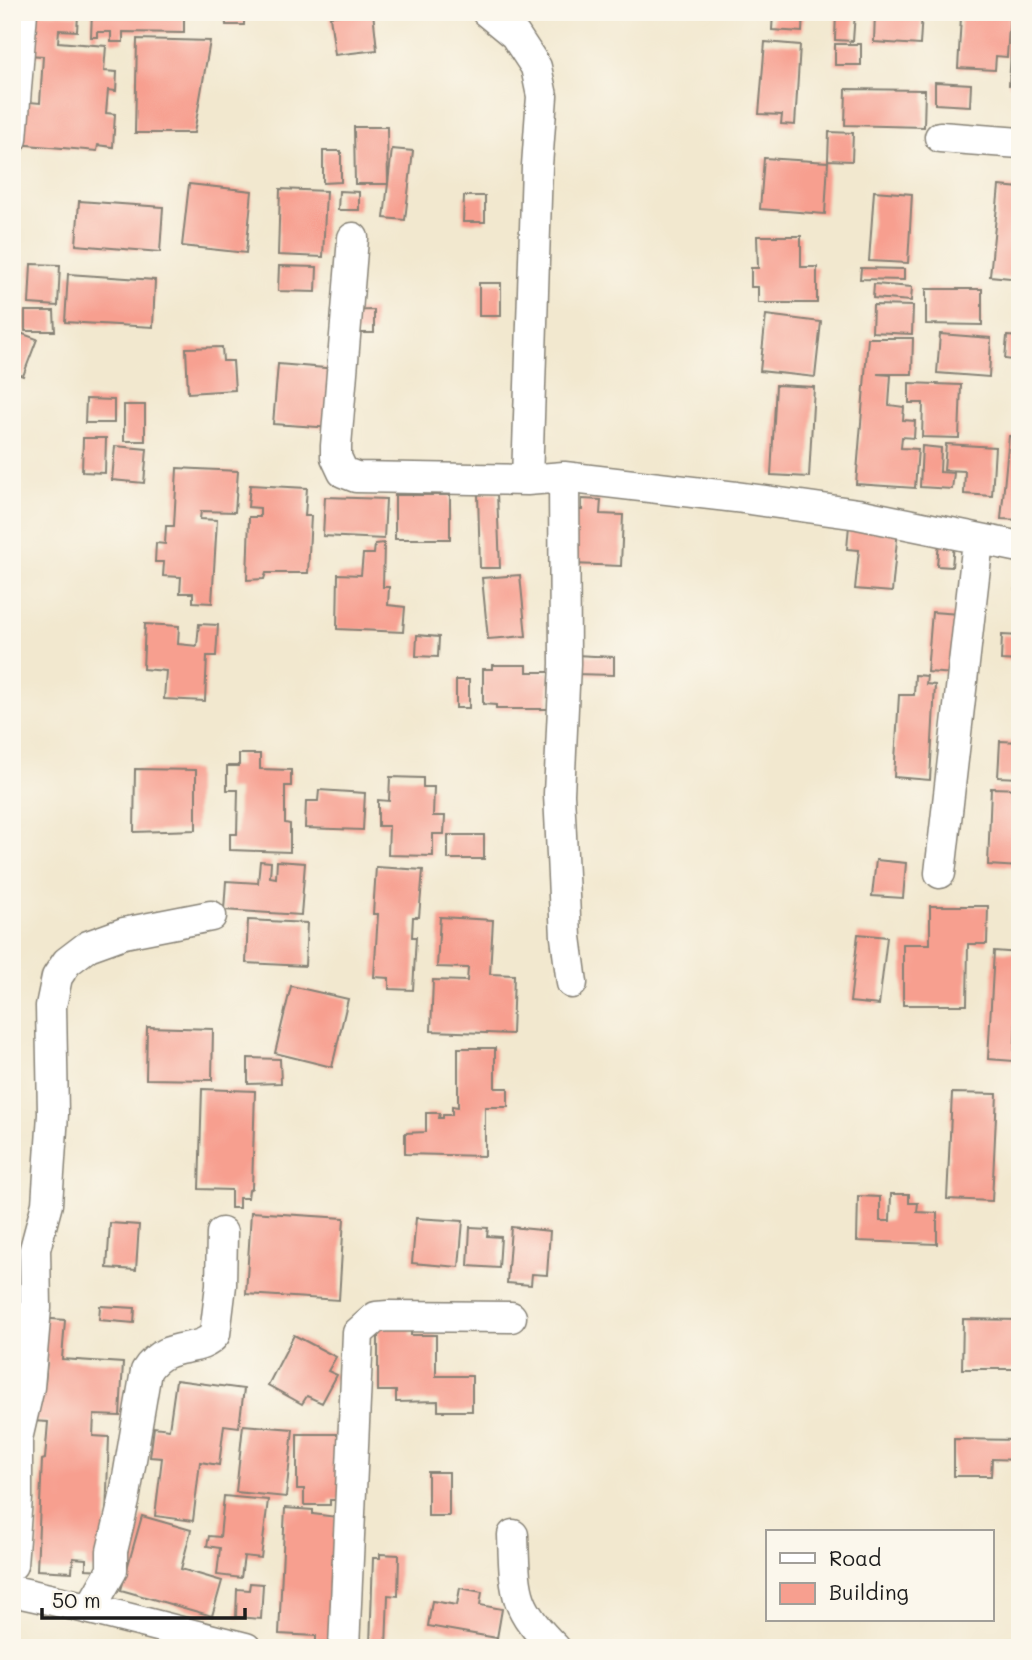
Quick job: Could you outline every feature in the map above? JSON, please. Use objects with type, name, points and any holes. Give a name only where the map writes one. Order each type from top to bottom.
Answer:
[{"type":"street","points":[[12,139],[22,12]]},
{"type":"street","points":[[487,12],[515,35],[536,67],[542,96],[537,166],[527,480]]},
{"type":"street","points":[[940,138],[1020,143]]},
{"type":"street","points":[[353,238],[336,446],[336,457],[343,472],[356,477],[527,480],[564,477],[858,514],[978,541],[1020,547]]},
{"type":"street","points":[[564,477],[565,664],[559,794],[566,937],[572,983]]},
{"type":"street","points":[[940,873],[978,541]]},
{"type":"street","points":[[12,1565],[18,1498],[17,1438],[29,1387],[36,1308],[35,1249],[47,1204],[53,1114],[51,1006],[57,977],[67,962],[88,946],[124,933],[211,915]]},
{"type":"street","points":[[90,1607],[112,1570],[112,1552],[124,1501],[146,1371],[157,1356],[204,1343],[215,1334],[221,1284],[222,1233]]},
{"type":"street","points":[[344,1648],[358,1333],[376,1317],[511,1317]]},
{"type":"street","points":[[513,1535],[515,1586],[520,1604],[528,1621],[555,1648]]},
{"type":"street","points":[[12,1591],[90,1607],[145,1637],[246,1648]]},
{"type":"building","points":[[31,12],[78,15],[77,31],[59,30],[58,42],[106,46],[104,71],[117,72],[116,91],[108,90],[106,113],[115,114],[113,147],[98,145],[97,151],[16,144],[19,101],[40,103],[43,56],[28,55]]},
{"type":"building","points":[[92,12],[184,12],[184,33],[123,32],[123,42],[111,42],[111,32],[97,32],[97,37],[91,37]]},
{"type":"building","points":[[225,12],[244,12],[244,25],[226,25]]},
{"type":"building","points":[[373,12],[377,50],[335,55],[330,16]]},
{"type":"building","points":[[773,12],[803,12],[802,32],[772,30]]},
{"type":"building","points":[[836,12],[855,12],[853,41],[835,40]]},
{"type":"building","points":[[875,12],[922,12],[920,45],[874,42]]},
{"type":"building","points":[[955,12],[1010,12],[1007,57],[996,56],[995,70],[958,68],[961,17],[954,17]]},
{"type":"building","points":[[1012,35],[1020,35],[1020,86],[1009,85]]},
{"type":"building","points":[[137,39],[210,41],[194,133],[135,133]]},
{"type":"building","points":[[765,42],[800,45],[795,125],[781,124],[782,115],[759,114]]},
{"type":"building","points":[[835,44],[861,44],[861,65],[835,65]]},
{"type":"building","points":[[935,82],[971,84],[970,106],[935,104]]},
{"type":"building","points":[[846,89],[925,90],[924,127],[845,125]]},
{"type":"building","points":[[354,127],[387,127],[388,184],[355,184]]},
{"type":"building","points":[[829,132],[853,133],[852,161],[828,160]]},
{"type":"building","points":[[392,149],[413,151],[405,220],[384,218]]},
{"type":"building","points":[[323,151],[341,151],[341,182],[323,183]]},
{"type":"building","points":[[764,158],[828,162],[825,214],[760,209]]},
{"type":"building","points":[[189,184],[252,191],[246,253],[182,246]]},
{"type":"building","points":[[999,186],[1020,188],[1020,279],[990,276]]},
{"type":"building","points":[[280,189],[326,191],[323,257],[278,255]]},
{"type":"building","points":[[339,191],[359,192],[359,210],[338,210]]},
{"type":"building","points":[[874,191],[912,194],[908,263],[869,261]]},
{"type":"building","points":[[464,196],[485,196],[485,222],[463,222]]},
{"type":"building","points":[[79,201],[163,207],[160,252],[76,245]]},
{"type":"building","points":[[757,236],[801,236],[801,267],[817,267],[817,303],[758,303],[758,287],[751,287],[751,268],[758,268]]},
{"type":"building","points":[[31,264],[60,265],[58,306],[29,304]]},
{"type":"building","points":[[279,266],[317,267],[316,292],[278,291]]},
{"type":"building","points":[[861,268],[904,269],[904,280],[860,279]]},
{"type":"building","points":[[68,274],[155,280],[153,327],[65,322]]},
{"type":"building","points":[[479,283],[501,283],[501,316],[479,316]]},
{"type":"building","points":[[874,284],[912,287],[911,301],[873,298]]},
{"type":"building","points":[[926,289],[982,289],[982,325],[926,324]]},
{"type":"building","points":[[873,305],[913,306],[912,334],[872,332]]},
{"type":"building","points":[[374,310],[374,333],[339,333],[339,311]]},
{"type":"building","points":[[25,311],[54,311],[55,331],[25,331]]},
{"type":"building","points":[[766,315],[821,322],[815,377],[760,371]]},
{"type":"building","points":[[12,330],[37,339],[23,376],[12,372]]},
{"type":"building","points":[[940,334],[991,338],[989,377],[937,373]]},
{"type":"building","points":[[1007,336],[1020,337],[1020,361],[1005,359]]},
{"type":"building","points":[[868,338],[913,338],[912,374],[877,374],[891,375],[889,405],[904,407],[903,420],[915,421],[914,438],[902,437],[901,448],[918,449],[915,488],[856,484]]},
{"type":"building","points":[[222,347],[223,361],[233,361],[235,390],[188,393],[186,348]]},
{"type":"building","points":[[278,364],[337,369],[333,428],[273,424]]},
{"type":"building","points":[[909,383],[961,385],[959,438],[922,437],[923,403],[909,403]]},
{"type":"building","points":[[776,385],[814,387],[809,477],[771,475]]},
{"type":"building","points":[[86,399],[114,400],[114,423],[85,423]]},
{"type":"building","points":[[124,405],[145,405],[145,441],[124,441]]},
{"type":"building","points":[[1009,436],[1020,437],[1020,520],[1001,519]]},
{"type":"building","points":[[83,438],[106,438],[105,473],[82,472]]},
{"type":"building","points":[[946,444],[995,447],[992,496],[964,494],[965,471],[944,470]]},
{"type":"building","points":[[115,446],[147,449],[144,483],[112,480]]},
{"type":"building","points":[[922,446],[941,448],[940,472],[954,473],[952,489],[920,487]]},
{"type":"building","points":[[177,468],[238,471],[235,512],[201,511],[200,519],[217,520],[212,603],[193,602],[193,593],[180,593],[181,577],[163,576],[164,562],[155,562],[156,543],[165,544],[166,526],[174,526]]},
{"type":"building","points":[[250,485],[307,488],[305,516],[311,516],[308,573],[266,573],[264,579],[247,580],[249,517],[260,517],[260,508],[248,507]]},
{"type":"building","points":[[497,493],[500,568],[480,568],[478,494]]},
{"type":"building","points":[[395,495],[450,495],[450,539],[395,539]]},
{"type":"building","points":[[325,497],[386,499],[384,539],[323,536]]},
{"type":"building","points":[[582,499],[601,500],[600,514],[623,515],[621,566],[573,564],[575,510],[582,510]]},
{"type":"building","points":[[849,525],[898,529],[892,592],[855,589],[859,550],[847,549]]},
{"type":"building","points":[[939,541],[954,543],[952,567],[937,566]]},
{"type":"building","points":[[384,543],[383,587],[389,587],[388,605],[405,607],[403,632],[337,629],[338,574],[361,575],[363,554],[374,554],[375,544]]},
{"type":"building","points":[[520,575],[526,636],[488,639],[482,578]]},
{"type":"building","points":[[1016,580],[1020,580],[1020,628],[1015,628]]},
{"type":"building","points":[[932,612],[959,614],[955,674],[927,672]]},
{"type":"building","points":[[145,624],[179,626],[178,644],[197,646],[199,624],[218,625],[216,656],[207,656],[205,701],[164,699],[166,671],[143,669]]},
{"type":"building","points":[[417,635],[439,637],[438,657],[416,656]]},
{"type":"building","points":[[1002,635],[1020,636],[1020,661],[1001,660]]},
{"type":"building","points":[[575,655],[614,657],[614,675],[574,674]]},
{"type":"building","points":[[492,665],[527,665],[527,672],[549,672],[548,709],[496,709],[496,705],[483,704],[483,669],[492,669]]},
{"type":"building","points":[[915,675],[927,676],[926,684],[935,685],[930,780],[894,777],[899,695],[914,695]]},
{"type":"building","points":[[456,680],[469,680],[469,708],[456,708]]},
{"type":"building","points":[[1000,741],[1020,742],[1020,778],[998,777]]},
{"type":"building","points":[[239,754],[260,754],[260,769],[291,770],[291,786],[285,786],[285,823],[290,824],[290,852],[230,850],[230,834],[237,834],[238,790],[227,790],[227,766],[239,766]]},
{"type":"building","points":[[135,769],[196,770],[196,830],[134,832]]},
{"type":"building","points":[[390,777],[423,778],[423,787],[434,787],[433,816],[445,816],[444,834],[433,834],[433,856],[388,855],[389,826],[378,826],[378,800],[389,801]]},
{"type":"building","points":[[991,788],[1020,789],[1020,867],[988,865]]},
{"type":"building","points":[[319,790],[365,793],[363,830],[305,828],[306,801],[318,801]]},
{"type":"building","points":[[448,835],[484,835],[484,859],[448,859]]},
{"type":"building","points":[[876,860],[906,863],[903,898],[872,896]]},
{"type":"building","points":[[260,861],[271,862],[270,877],[276,878],[277,861],[305,863],[301,915],[224,910],[226,881],[258,883]]},
{"type":"building","points":[[376,867],[423,870],[419,917],[413,917],[412,937],[416,937],[413,990],[389,989],[389,978],[374,977],[378,914],[373,914]]},
{"type":"building","points":[[930,906],[988,906],[987,944],[968,944],[967,1005],[903,1005],[903,944],[930,944]]},
{"type":"building","points":[[440,917],[493,920],[490,974],[514,975],[512,1034],[431,1031],[433,980],[467,981],[468,968],[437,967]]},
{"type":"building","points":[[248,920],[307,923],[305,966],[246,963]]},
{"type":"building","points":[[858,934],[887,937],[879,1005],[850,1002]]},
{"type":"building","points":[[994,951],[1020,953],[1020,1020],[1016,1020],[1014,1061],[988,1059]]},
{"type":"building","points":[[291,986],[348,999],[332,1067],[275,1053]]},
{"type":"building","points":[[147,1027],[213,1029],[212,1080],[146,1079]]},
{"type":"building","points":[[458,1048],[495,1048],[495,1088],[508,1088],[508,1107],[485,1107],[485,1156],[405,1154],[405,1133],[426,1132],[426,1113],[440,1113],[439,1118],[443,1118],[443,1115],[452,1115],[452,1106],[458,1107]]},
{"type":"building","points":[[248,1058],[280,1059],[281,1083],[248,1084]]},
{"type":"building","points":[[202,1089],[255,1091],[252,1188],[248,1198],[239,1198],[239,1208],[231,1208],[231,1190],[199,1189]]},
{"type":"building","points":[[952,1093],[997,1094],[992,1201],[947,1199]]},
{"type":"building","points":[[12,1096],[18,1097],[14,1149],[12,1149]]},
{"type":"building","points":[[891,1194],[909,1194],[909,1203],[918,1203],[917,1212],[937,1213],[937,1244],[857,1241],[858,1196],[880,1197],[880,1221],[890,1221]]},
{"type":"building","points":[[251,1212],[344,1218],[339,1300],[246,1294]]},
{"type":"building","points":[[416,1218],[463,1221],[459,1267],[412,1263]]},
{"type":"building","points":[[110,1223],[139,1225],[136,1270],[107,1268]]},
{"type":"building","points":[[470,1227],[488,1228],[487,1236],[501,1237],[499,1268],[468,1266]]},
{"type":"building","points":[[511,1227],[550,1231],[547,1275],[532,1274],[531,1285],[507,1283]]},
{"type":"building","points":[[100,1306],[135,1308],[134,1323],[99,1320]]},
{"type":"building","points":[[38,1318],[65,1320],[62,1359],[123,1363],[120,1416],[94,1415],[93,1436],[109,1437],[104,1570],[86,1569],[86,1559],[73,1558],[72,1572],[37,1570],[42,1460],[45,1459],[48,1422],[32,1421],[35,1383],[45,1383],[47,1359],[35,1359]]},
{"type":"building","points":[[963,1319],[1020,1320],[1020,1369],[962,1369]]},
{"type":"building","points":[[378,1324],[411,1324],[411,1335],[436,1335],[436,1376],[472,1376],[472,1411],[438,1411],[438,1401],[396,1402],[396,1391],[378,1391]]},
{"type":"building","points":[[294,1335],[336,1357],[328,1371],[337,1375],[322,1403],[307,1396],[302,1404],[268,1385]]},
{"type":"building","points":[[176,1380],[244,1389],[239,1427],[224,1425],[219,1465],[200,1462],[193,1521],[155,1516],[162,1458],[150,1457],[154,1427],[169,1429]]},
{"type":"building","points":[[243,1425],[293,1429],[286,1497],[236,1492]]},
{"type":"building","points":[[297,1434],[347,1434],[346,1500],[330,1500],[330,1505],[304,1505],[304,1489],[297,1489]]},
{"type":"building","points":[[954,1439],[1020,1440],[1020,1460],[992,1459],[991,1476],[954,1476]]},
{"type":"building","points":[[428,1472],[449,1472],[449,1516],[428,1516]]},
{"type":"building","points":[[224,1496],[268,1500],[261,1558],[244,1556],[241,1578],[217,1575],[220,1548],[207,1546],[209,1536],[220,1537]]},
{"type":"building","points":[[285,1508],[313,1510],[313,1514],[337,1517],[332,1568],[341,1568],[334,1648],[316,1648],[316,1636],[279,1634]]},
{"type":"building","points":[[142,1516],[191,1530],[181,1569],[222,1581],[212,1616],[121,1590]]},
{"type":"building","points":[[380,1554],[399,1555],[398,1596],[388,1595],[386,1647],[370,1646],[373,1558],[380,1558]]},
{"type":"building","points":[[250,1583],[263,1584],[261,1619],[236,1617],[237,1589],[249,1590]]},
{"type":"building","points":[[460,1588],[482,1592],[480,1605],[502,1609],[497,1638],[428,1626],[432,1601],[457,1605]]}]
